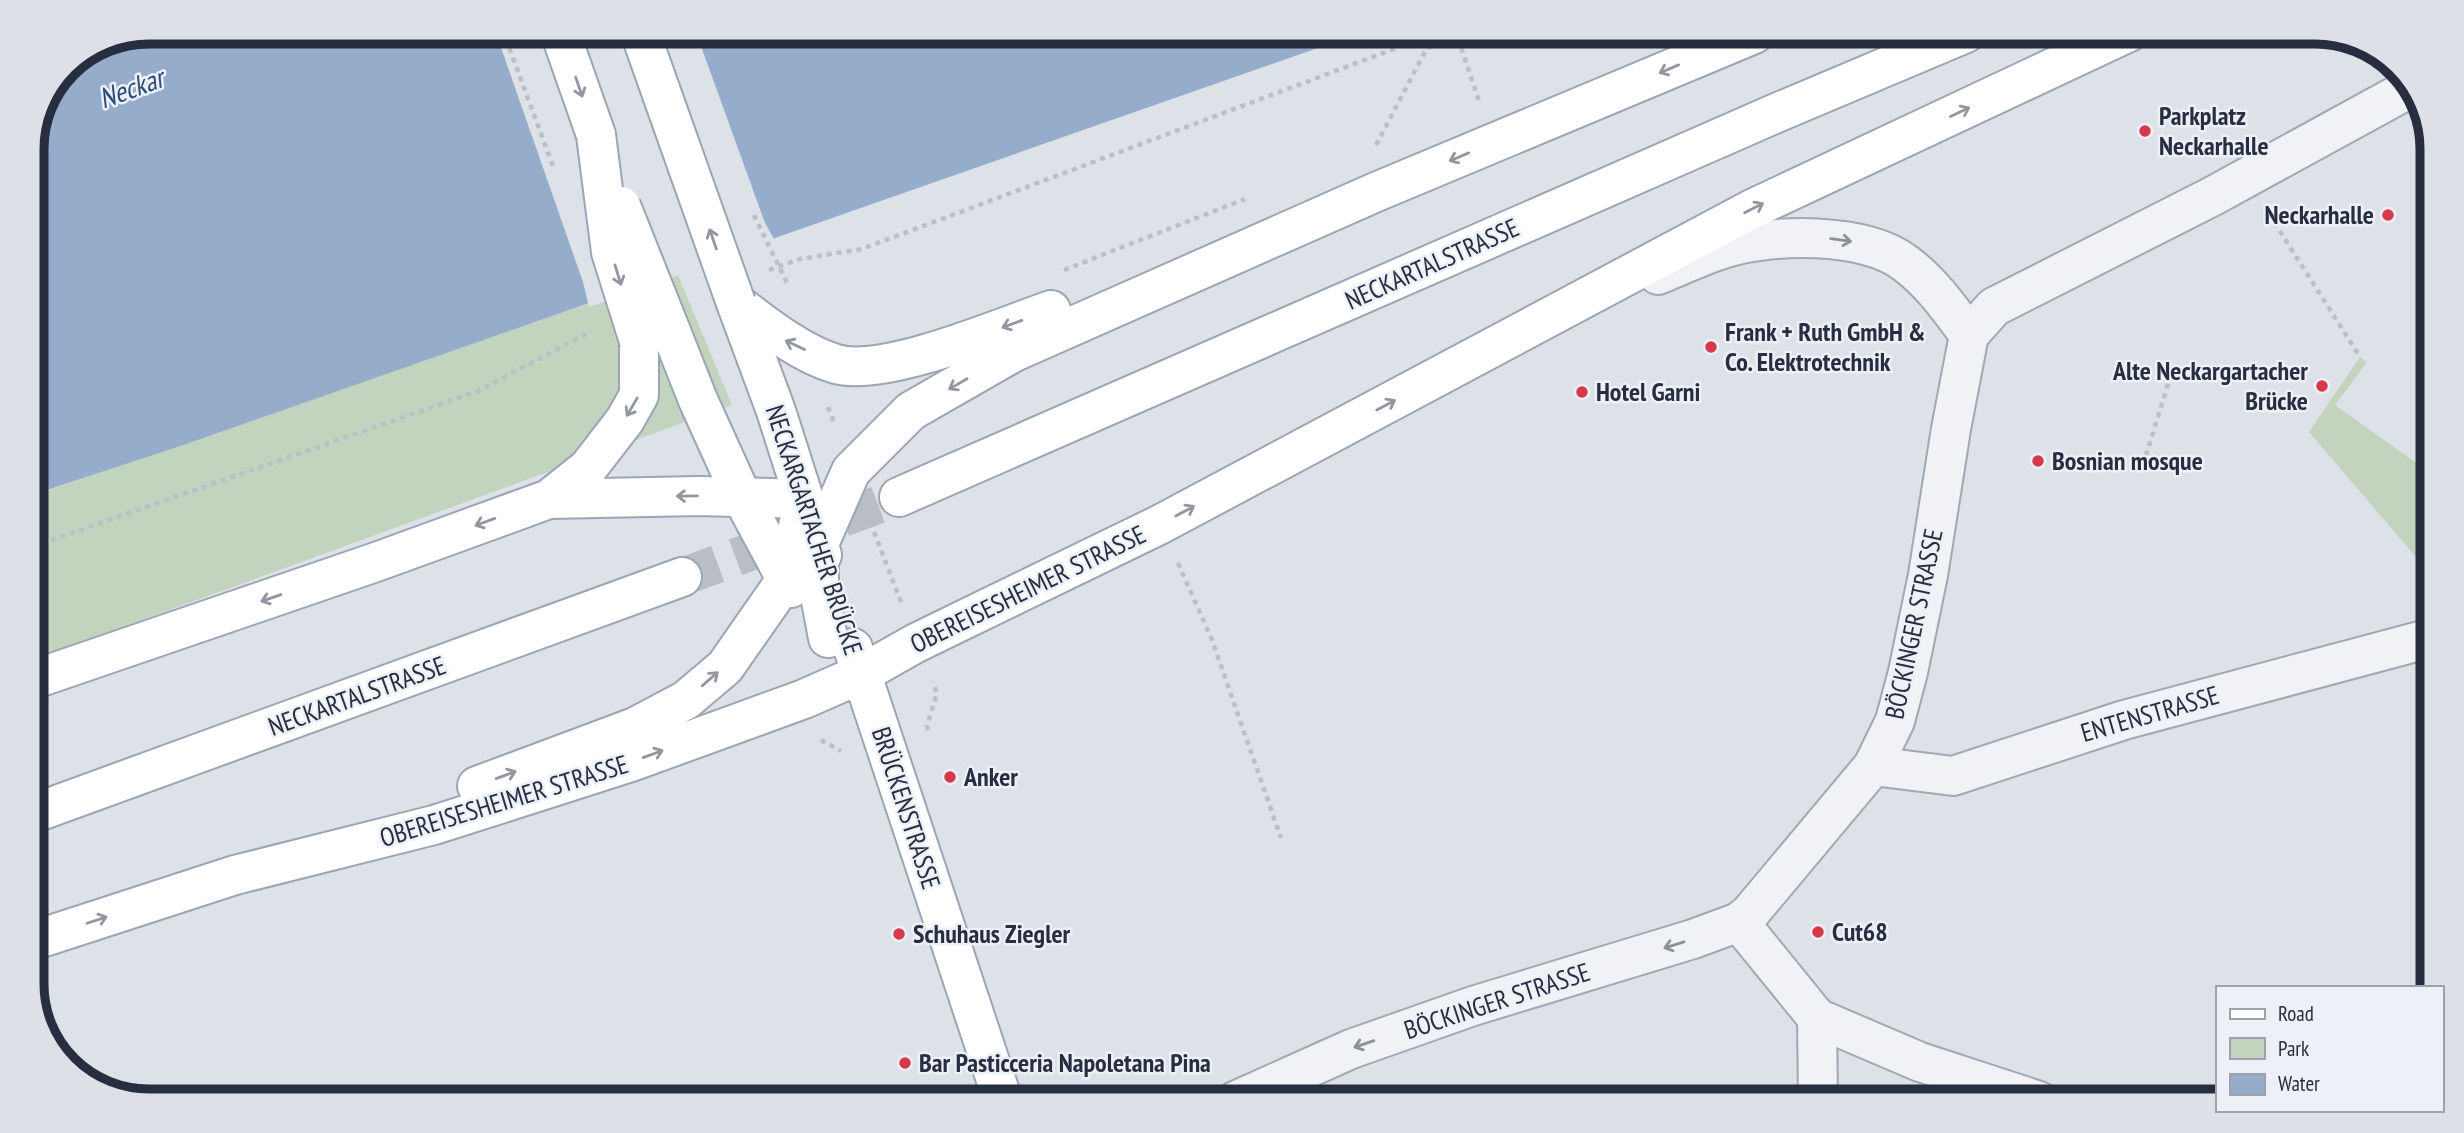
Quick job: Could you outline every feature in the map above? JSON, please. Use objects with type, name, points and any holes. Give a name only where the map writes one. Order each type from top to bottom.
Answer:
[{"type":"main road","name":"NECKARGARTACHER BRÜCKE","points":[[564,44],[620,203],[654,335],[698,400],[742,497],[785,581],[828,638],[861,674]]},
{"type":"main road","name":"NECKARGARTACHER BRÜCKE","points":[[644,44],[776,411],[861,674]]},
{"type":"main road","points":[[828,638],[819,590],[819,544],[851,471],[911,411],[1014,352],[1376,192],[1731,44]]},
{"type":"main road","name":"NECKARTALSTRASSE","points":[[899,497],[1939,44]]},
{"type":"main road","points":[[1543,322],[1752,209],[2103,44]]},
{"type":"main road","points":[[736,303],[785,340],[826,360],[837,365],[869,366],[933,352],[1376,192]]},
{"type":"main road","name":"OBEREISESHEIMER STRASSE","points":[[44,936],[235,875],[435,825],[631,762],[804,699],[861,674],[916,643],[1159,525],[1543,322]]},
{"type":"main road","points":[[44,676],[376,562],[549,499],[588,468],[625,420],[639,395],[654,335]]},
{"type":"main road","points":[[235,875],[635,727],[686,700],[725,667],[785,581],[804,499],[549,499]]},
{"type":"main road","name":"NECKARTALSTRASSE","points":[[44,810],[682,577]]},
{"type":"main road","name":"BRÜCKENSTRASSE","points":[[861,674],[999,1089]]},
{"type":"street","points":[[1969,335],[1994,307],[2213,197],[2404,92]]},
{"type":"street","name":"OBEREISESHEIMER STRASSE","points":[[1543,322],[1725,248],[1766,240],[1829,239],[1862,243],[1904,262],[1941,297],[1969,335]]},
{"type":"street","name":"BÖCKINGER STRASSE","points":[[1263,1089],[1351,1049],[1473,1006],[1693,939],[1738,922],[1750,913],[1873,766],[1895,721],[1908,672],[1927,575],[1969,335]]},
{"type":"street","name":"ENTENSTRASSE","points":[[1873,766],[1953,776],[2124,720],[2420,641]]},
{"type":"street","points":[[1738,922],[1817,1018],[1920,1062],[2002,1089]]},
{"type":"street","points":[[1817,1018],[1818,1089]]},
{"type":"path","points":[[1373,149],[1427,48],[1439,44]]},
{"type":"path","points":[[1460,44],[1481,109]]},
{"type":"path","points":[[2246,178],[2360,358]]},
{"type":"path","points":[[1057,272],[1247,198]]},
{"type":"path","points":[[787,283],[794,293]]},
{"type":"path","points":[[2143,465],[2169,381]]},
{"type":"path","points":[[1183,573],[1212,640],[1281,838]]},
{"type":"green space","points":[[677,273],[732,405],[44,656],[44,492]]},
{"type":"green space","points":[[2360,357],[2367,362],[2335,405],[2420,466],[2420,562],[2309,432]]},
{"type":"water","name":"Neckar","points":[[148,44],[1329,44],[189,443],[44,491],[44,141],[47,121],[61,90],[74,74],[90,61],[108,52]]},
{"type":"pier","points":[[500,44],[700,44],[765,223],[775,241],[589,307],[583,282]]},
{"type":"tunnel","points":[[682,577],[899,497]]},
{"type":"place","name":"Parkplatz Neckarhalle","points":[[2145,131]]},
{"type":"place","name":"Neckarhalle","points":[[2388,215]]},
{"type":"place","name":"Frank + Ruth GmbH & Co. Elektrotechnik","points":[[1711,347]]},
{"type":"place","name":"Alte Neckargartacher Brücke","points":[[2322,386]]},
{"type":"place","name":"Hotel Garni","points":[[1582,392]]},
{"type":"place","name":"Bosnian mosque","points":[[2038,461]]},
{"type":"place","name":"Anker","points":[[950,777]]},
{"type":"place","name":"Cut68","points":[[1818,932]]},
{"type":"place","name":"Schuhaus Ziegler","points":[[899,934]]},
{"type":"place","name":"Bar Pasticceria Napoletana Pina","points":[[905,1063]]}]
